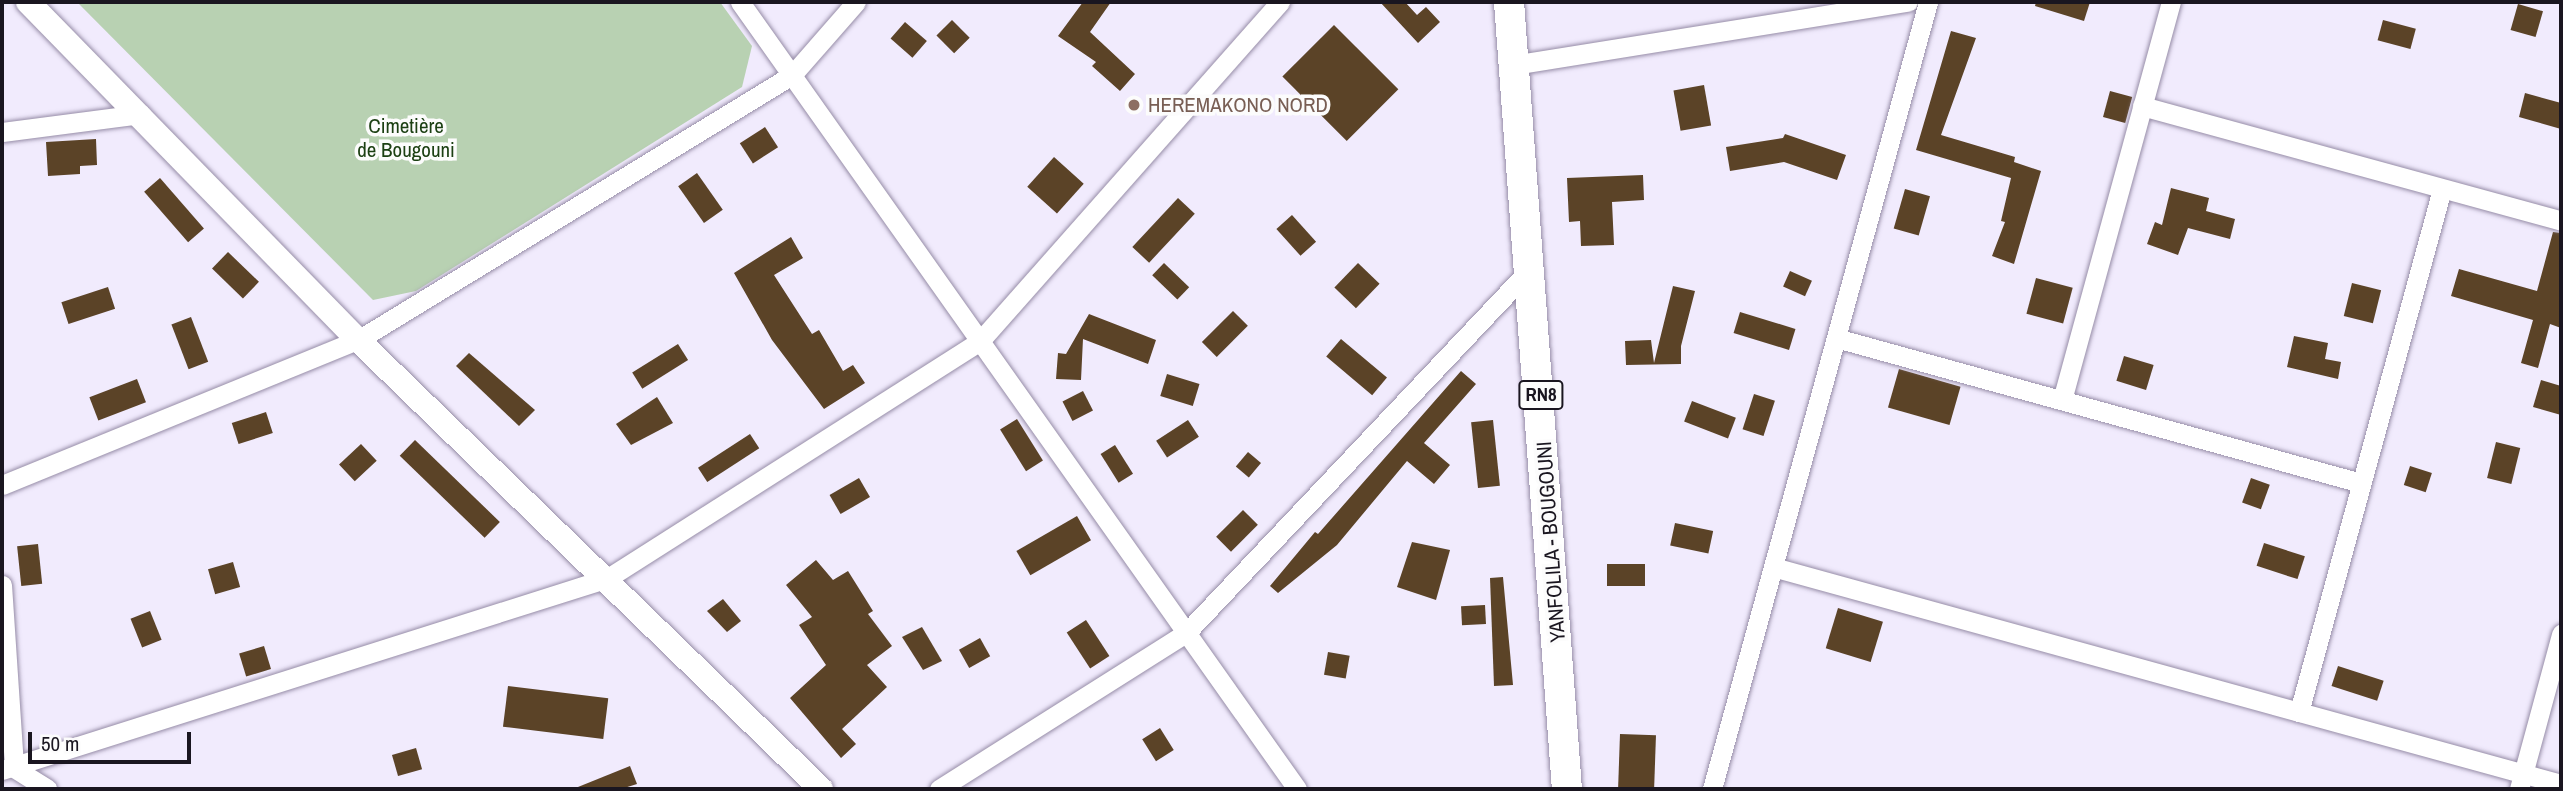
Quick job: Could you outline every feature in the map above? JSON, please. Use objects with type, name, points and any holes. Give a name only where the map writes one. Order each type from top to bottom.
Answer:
[{"type":"main road","name":"YANFOLILA - BOUGOUNI","points":[[1509,2],[1532,267],[1567,789]]},
{"type":"street","points":[[28,2],[141,114],[358,340],[608,578],[821,789]]},
{"type":"street","points":[[740,2],[1297,789]]},
{"type":"street","points":[[2,485],[358,340],[792,75],[856,2]]},
{"type":"street","points":[[8,769],[608,578],[980,341],[1280,2]]},
{"type":"street","points":[[1513,65],[1908,2]]},
{"type":"street","points":[[1712,789],[1928,2]]},
{"type":"street","points":[[2062,400],[2171,2]]},
{"type":"street","points":[[2142,106],[2561,222]]},
{"type":"street","points":[[2,132],[141,114]]},
{"type":"street","points":[[2299,712],[2442,189]]},
{"type":"street","points":[[939,789],[1186,633],[1532,267]]},
{"type":"street","points":[[1836,338],[2361,483]]},
{"type":"street","points":[[1773,567],[2299,712],[2521,781],[2561,784]]},
{"type":"street","points":[[2,585],[8,769]]},
{"type":"street","points":[[2521,781],[2561,634]]},
{"type":"street","points":[[8,769],[47,789]]},
{"type":"green space","name":"Cimetière de Bougouni","points":[[77,2],[720,2],[752,46],[742,87],[416,291],[373,300]]},
{"type":"building","points":[[1083,2],[1111,2],[1090,32],[1135,74],[1120,91],[1092,66],[1096,62],[1058,36]]},
{"type":"building","points":[[1380,2],[1405,2],[1417,15],[1426,7],[1440,22],[1418,43]]},
{"type":"building","points":[[2036,2],[2090,2],[2084,21],[2035,6]]},
{"type":"building","points":[[2518,4],[2543,11],[2536,37],[2511,30]]},
{"type":"building","points":[[952,20],[970,38],[954,53],[936,36]]},
{"type":"building","points":[[2383,20],[2416,29],[2410,49],[2378,40]]},
{"type":"building","points":[[905,22],[927,41],[912,58],[891,39]]},
{"type":"building","points":[[1334,25],[1398,89],[1347,141],[1282,77]]},
{"type":"building","points":[[1951,31],[1976,38],[1941,135],[2015,157],[2014,162],[2041,171],[2014,264],[1992,256],[2005,222],[2001,221],[2011,178],[1916,150]]},
{"type":"building","points":[[1704,85],[1711,125],[1681,131],[1673,90]]},
{"type":"building","points":[[2110,91],[2132,97],[2125,123],[2103,117]]},
{"type":"building","points":[[2525,93],[2561,103],[2561,129],[2519,117]]},
{"type":"building","points":[[765,127],[778,147],[753,163],[740,143]]},
{"type":"building","points":[[1785,134],[1846,155],[1837,180],[1784,162],[1730,171],[1726,147],[1783,138]]},
{"type":"building","points":[[96,139],[97,165],[80,166],[80,174],[48,176],[46,142]]},
{"type":"building","points":[[1054,157],[1084,184],[1057,213],[1027,187]]},
{"type":"building","points":[[697,173],[723,210],[704,223],[678,186]]},
{"type":"building","points":[[1643,175],[1644,200],[1612,202],[1614,245],[1581,246],[1580,221],[1569,222],[1567,178]]},
{"type":"building","points":[[160,178],[204,229],[188,242],[144,192]]},
{"type":"building","points":[[2171,188],[2209,198],[2206,211],[2235,219],[2230,239],[2188,228],[2178,255],[2147,244],[2155,222],[2162,225]]},
{"type":"building","points":[[1905,189],[1930,196],[1919,236],[1894,228]]},
{"type":"building","points":[[1178,198],[1195,214],[1149,263],[1132,247]]},
{"type":"building","points":[[1292,215],[1316,242],[1300,256],[1276,229]]},
{"type":"building","points":[[2553,232],[2561,233],[2561,328],[2550,324],[2538,368],[2521,363],[2533,320],[2451,296],[2459,269],[2537,291]]},
{"type":"building","points":[[791,237],[803,258],[774,275],[812,334],[819,330],[843,371],[853,365],[865,383],[824,409],[772,340],[734,273]]},
{"type":"building","points":[[228,252],[259,282],[243,298],[212,269]]},
{"type":"building","points":[[1164,263],[1189,287],[1177,300],[1152,275]]},
{"type":"building","points":[[1358,263],[1380,284],[1356,308],[1334,287]]},
{"type":"building","points":[[1790,271],[1812,281],[1805,296],[1783,287]]},
{"type":"building","points":[[2036,278],[2073,288],[2063,324],[2026,314]]},
{"type":"building","points":[[2352,283],[2381,290],[2373,323],[2344,316]]},
{"type":"building","points":[[1673,286],[1695,291],[1681,346],[1681,364],[1626,365],[1625,341],[1651,340],[1654,363]]},
{"type":"building","points":[[108,287],[115,309],[69,324],[61,302]]},
{"type":"building","points":[[1233,311],[1248,326],[1217,357],[1202,342]]},
{"type":"building","points":[[1740,312],[1795,329],[1789,350],[1734,333]]},
{"type":"building","points":[[1089,314],[1156,340],[1148,364],[1083,339],[1081,380],[1056,379],[1058,353],[1066,354]]},
{"type":"building","points":[[191,317],[208,362],[189,369],[171,325]]},
{"type":"building","points":[[2294,336],[2328,343],[2325,359],[2341,362],[2338,379],[2287,367]]},
{"type":"building","points":[[1341,339],[1387,378],[1372,395],[1326,357]]},
{"type":"building","points":[[678,344],[688,360],[642,389],[632,373]]},
{"type":"building","points":[[469,353],[535,410],[519,426],[456,366]]},
{"type":"building","points":[[2124,356],[2154,365],[2146,390],[2116,381]]},
{"type":"building","points":[[1899,369],[1961,387],[1949,425],[1888,407]]},
{"type":"building","points":[[1461,371],[1476,384],[1424,443],[1450,465],[1434,484],[1407,461],[1337,545],[1278,593],[1270,586],[1315,532],[1318,534]]},
{"type":"building","points":[[1167,374],[1200,384],[1193,406],[1160,396]]},
{"type":"building","points":[[137,379],[146,402],[98,421],[89,397]]},
{"type":"building","points":[[2541,380],[2561,386],[2561,415],[2533,407]]},
{"type":"building","points":[[1083,391],[1093,411],[1072,421],[1063,401]]},
{"type":"building","points":[[1754,394],[1775,401],[1763,436],[1743,429]]},
{"type":"building","points":[[657,397],[673,423],[631,445],[616,424]]},
{"type":"building","points":[[1692,401],[1736,418],[1728,438],[1684,422]]},
{"type":"building","points":[[266,412],[273,433],[239,444],[232,423]]},
{"type":"building","points":[[1017,419],[1043,461],[1026,471],[1000,430]]},
{"type":"building","points":[[1188,420],[1199,437],[1167,457],[1156,441]]},
{"type":"building","points":[[1493,420],[1500,486],[1478,488],[1471,422]]},
{"type":"building","points":[[750,434],[759,448],[707,482],[698,468]]},
{"type":"building","points":[[415,440],[500,522],[485,538],[400,456]]},
{"type":"building","points":[[2496,442],[2520,448],[2511,484],[2487,478]]},
{"type":"building","points":[[361,444],[377,461],[355,481],[339,464]]},
{"type":"building","points":[[1115,445],[1133,474],[1119,483],[1101,454]]},
{"type":"building","points":[[1248,452],[1261,463],[1249,477],[1236,467]]},
{"type":"building","points":[[2410,466],[2432,473],[2426,492],[2404,485]]},
{"type":"building","points":[[859,478],[870,497],[841,514],[830,495]]},
{"type":"building","points":[[2251,478],[2270,485],[2261,509],[2242,502]]},
{"type":"building","points":[[1243,510],[1258,525],[1231,552],[1216,537]]},
{"type":"building","points":[[1077,516],[1091,540],[1030,575],[1016,551]]},
{"type":"building","points":[[1675,523],[1713,531],[1708,554],[1670,545]]},
{"type":"building","points":[[1412,542],[1450,550],[1436,600],[1397,587]]},
{"type":"building","points":[[2264,543],[2305,556],[2297,579],[2257,566]]},
{"type":"building","points":[[38,544],[42,584],[21,586],[17,546]]},
{"type":"building","points":[[816,560],[833,580],[848,571],[873,611],[868,614],[892,646],[867,665],[887,687],[842,729],[856,744],[841,758],[790,698],[826,665],[799,625],[812,617],[786,585]]},
{"type":"building","points":[[233,562],[240,587],[215,594],[208,569]]},
{"type":"building","points":[[1607,564],[1645,564],[1645,586],[1607,586]]},
{"type":"building","points":[[1503,577],[1513,685],[1494,686],[1490,578]]},
{"type":"building","points":[[723,599],[741,621],[727,632],[707,611]]},
{"type":"building","points":[[1485,605],[1486,624],[1462,625],[1461,606]]},
{"type":"building","points":[[1838,608],[1883,622],[1871,662],[1826,648]]},
{"type":"building","points":[[150,611],[162,640],[142,648],[131,619]]},
{"type":"building","points":[[1086,620],[1109,656],[1090,669],[1067,633]]},
{"type":"building","points":[[922,627],[942,661],[923,670],[902,637]]},
{"type":"building","points":[[980,638],[990,656],[969,668],[959,650]]},
{"type":"building","points":[[264,646],[271,669],[246,677],[239,654]]},
{"type":"building","points":[[1328,652],[1350,656],[1346,678],[1324,675]]},
{"type":"building","points":[[2338,666],[2384,681],[2377,701],[2332,686]]},
{"type":"building","points":[[508,686],[608,698],[603,739],[503,727]]},
{"type":"building","points":[[1160,728],[1174,750],[1156,761],[1142,739]]},
{"type":"building","points":[[1620,734],[1656,735],[1654,789],[1618,789]]},
{"type":"building","points":[[416,748],[422,769],[398,776],[392,755]]},
{"type":"building","points":[[630,766],[637,784],[621,789],[573,789]]},
{"type":"place","name":"HEREMAKONO NORD","points":[[1134,105]]}]
